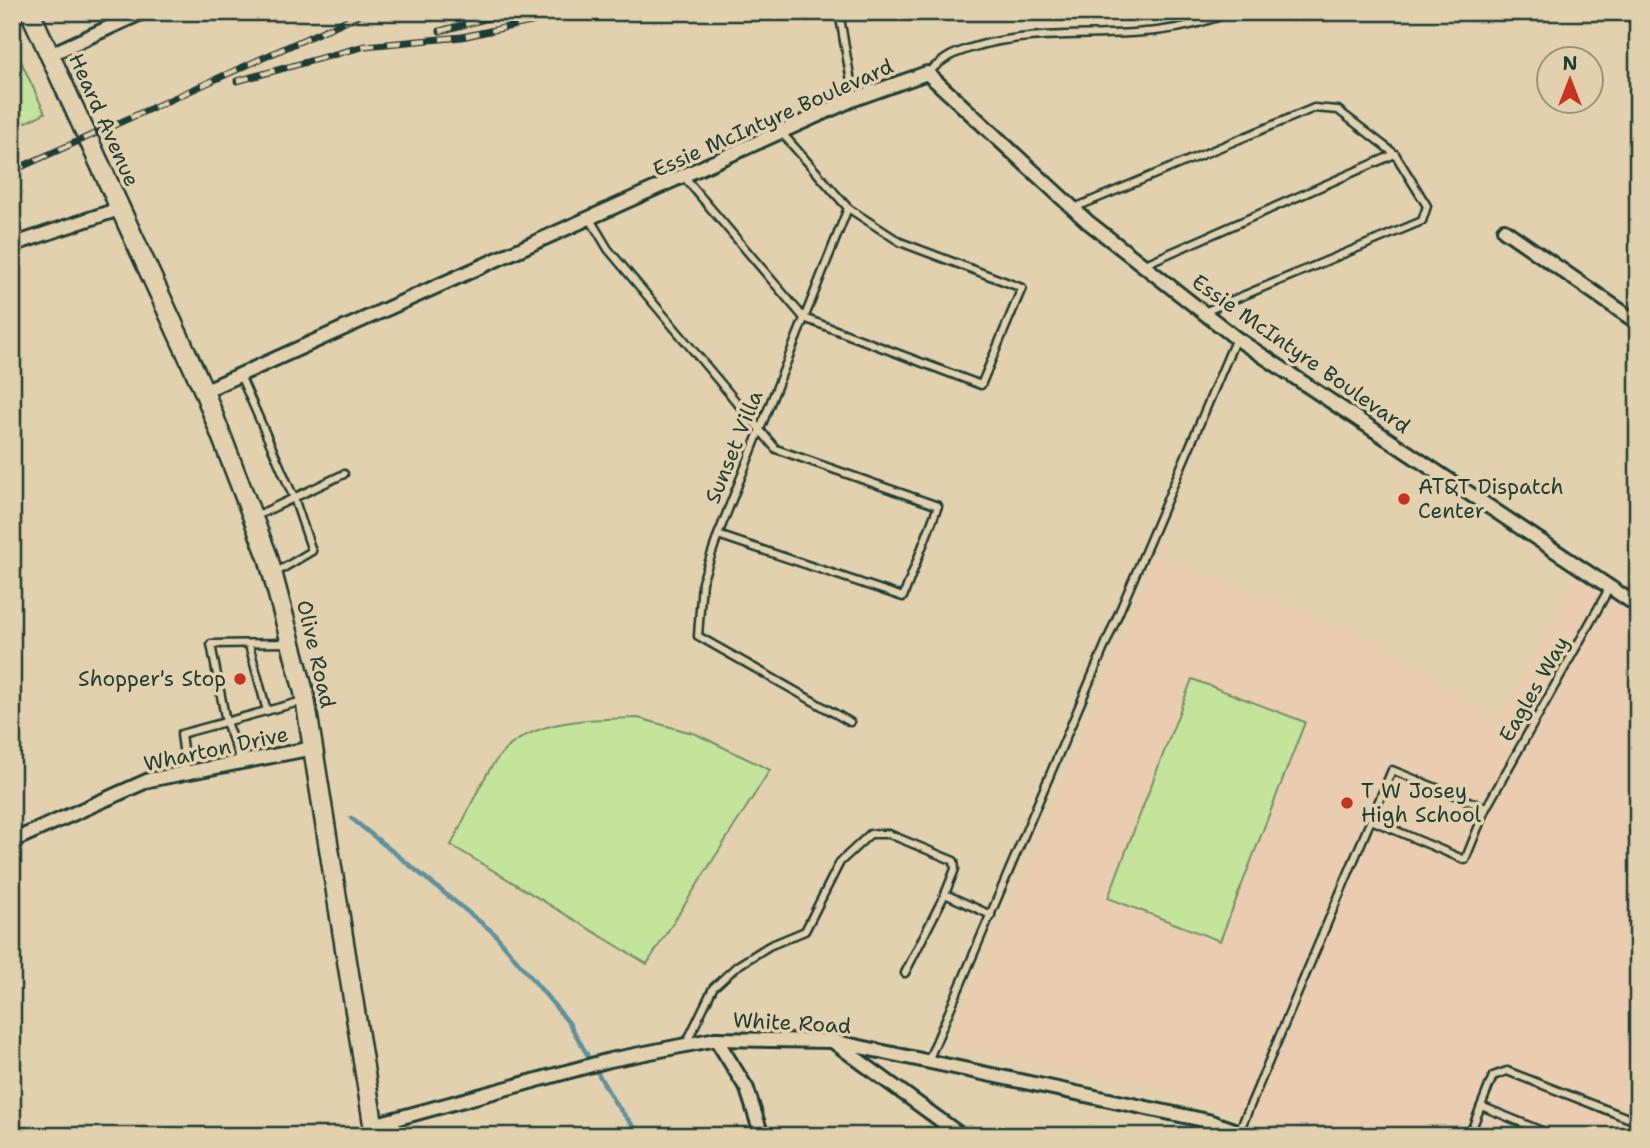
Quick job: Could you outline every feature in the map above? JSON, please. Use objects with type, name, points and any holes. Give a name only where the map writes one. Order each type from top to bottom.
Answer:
[{"type":"street","name":"Heard Avenue","points":[[30,12],[119,209]]},
{"type":"street","points":[[49,55],[143,12]]},
{"type":"street","name":"Essie McIntyre Boulevard","points":[[204,391],[854,99],[927,73],[1074,208],[1237,338],[1638,606]]},
{"type":"street","points":[[12,245],[119,209]]},
{"type":"street","name":"Olive Road","points":[[119,209],[204,391],[254,516],[273,574],[305,701],[374,1130]]},
{"type":"street","points":[[1504,230],[1638,323]]},
{"type":"street","name":"Wharton Drive","points":[[12,841],[149,780],[313,748]]},
{"type":"street","points":[[716,1038],[747,1089],[762,1136]]},
{"type":"street","name":"White Road","points":[[374,1130],[593,1065],[716,1038],[832,1041],[1208,1121],[1245,1134]]},
{"type":"street","points":[[832,1041],[962,1136]]},
{"type":"lane","points":[[839,12],[854,99]]},
{"type":"lane","points":[[927,73],[952,55],[990,44],[1038,36],[1178,30],[1230,12]]},
{"type":"lane","points":[[1074,208],[1314,108],[1338,110],[1395,154],[1427,206],[1422,221],[1204,312]]},
{"type":"lane","points":[[684,177],[804,318],[981,385],[1022,288],[901,242],[848,208],[781,132]]},
{"type":"lane","points":[[1143,265],[1395,154]]},
{"type":"lane","name":"Sunset Villa","points":[[848,208],[718,535],[702,582],[698,636],[850,722]]},
{"type":"lane","points":[[590,219],[608,249],[776,449],[937,506],[903,597],[718,535]]},
{"type":"lane","points":[[928,1061],[1237,338]]},
{"type":"lane","points":[[240,375],[294,498],[312,551],[273,574]]},
{"type":"lane","points":[[254,516],[344,474]]},
{"type":"lane","name":"Eagles Way","points":[[1371,820],[1465,860],[1486,808],[1610,586]]},
{"type":"lane","points":[[242,762],[226,722],[211,644],[292,643]]},
{"type":"lane","points":[[249,645],[267,711]]},
{"type":"lane","points":[[186,772],[181,734],[305,701]]},
{"type":"lane","points":[[1245,1134],[1392,770],[1486,808]]},
{"type":"lane","points":[[685,1045],[713,988],[747,960],[805,931],[840,862],[870,834],[889,834],[954,861],[955,869],[945,894],[905,974]]},
{"type":"lane","points":[[945,894],[990,915]]},
{"type":"lane","points":[[1469,1136],[1493,1076],[1507,1071],[1638,1122]]},
{"type":"lane","points":[[1481,1106],[1554,1136]]},
{"type":"shaded area","points":[[824,12],[855,12],[855,18],[827,23]]},
{"type":"shaded area","name":"T W Josey High School","points":[[1154,555],[1377,641],[1498,721],[1578,574],[1638,618],[1638,1136],[1305,1136],[1157,1087],[956,1046],[955,1027],[1022,884],[1143,593]]},
{"type":"green space","points":[[12,42],[45,113],[12,129]]},
{"type":"green space","points":[[1192,679],[1305,722],[1220,941],[1108,898]]},
{"type":"green space","points":[[638,718],[696,734],[770,770],[647,964],[451,845],[497,759],[526,735],[562,723]]},
{"type":"waterway","points":[[351,818],[494,933],[569,1023],[615,1103],[641,1136]]},
{"type":"railway","points":[[12,171],[365,12]]},
{"type":"railway","points":[[440,31],[511,12]]},
{"type":"railway","points":[[237,81],[365,46],[462,37],[576,12]]},
{"type":"place","name":"AT&T Dispatch Center","points":[[1404,499]]},
{"type":"place","name":"Shopper's Stop","points":[[240,679]]},
{"type":"place","name":"T W Josey High School","points":[[1347,803]]}]
